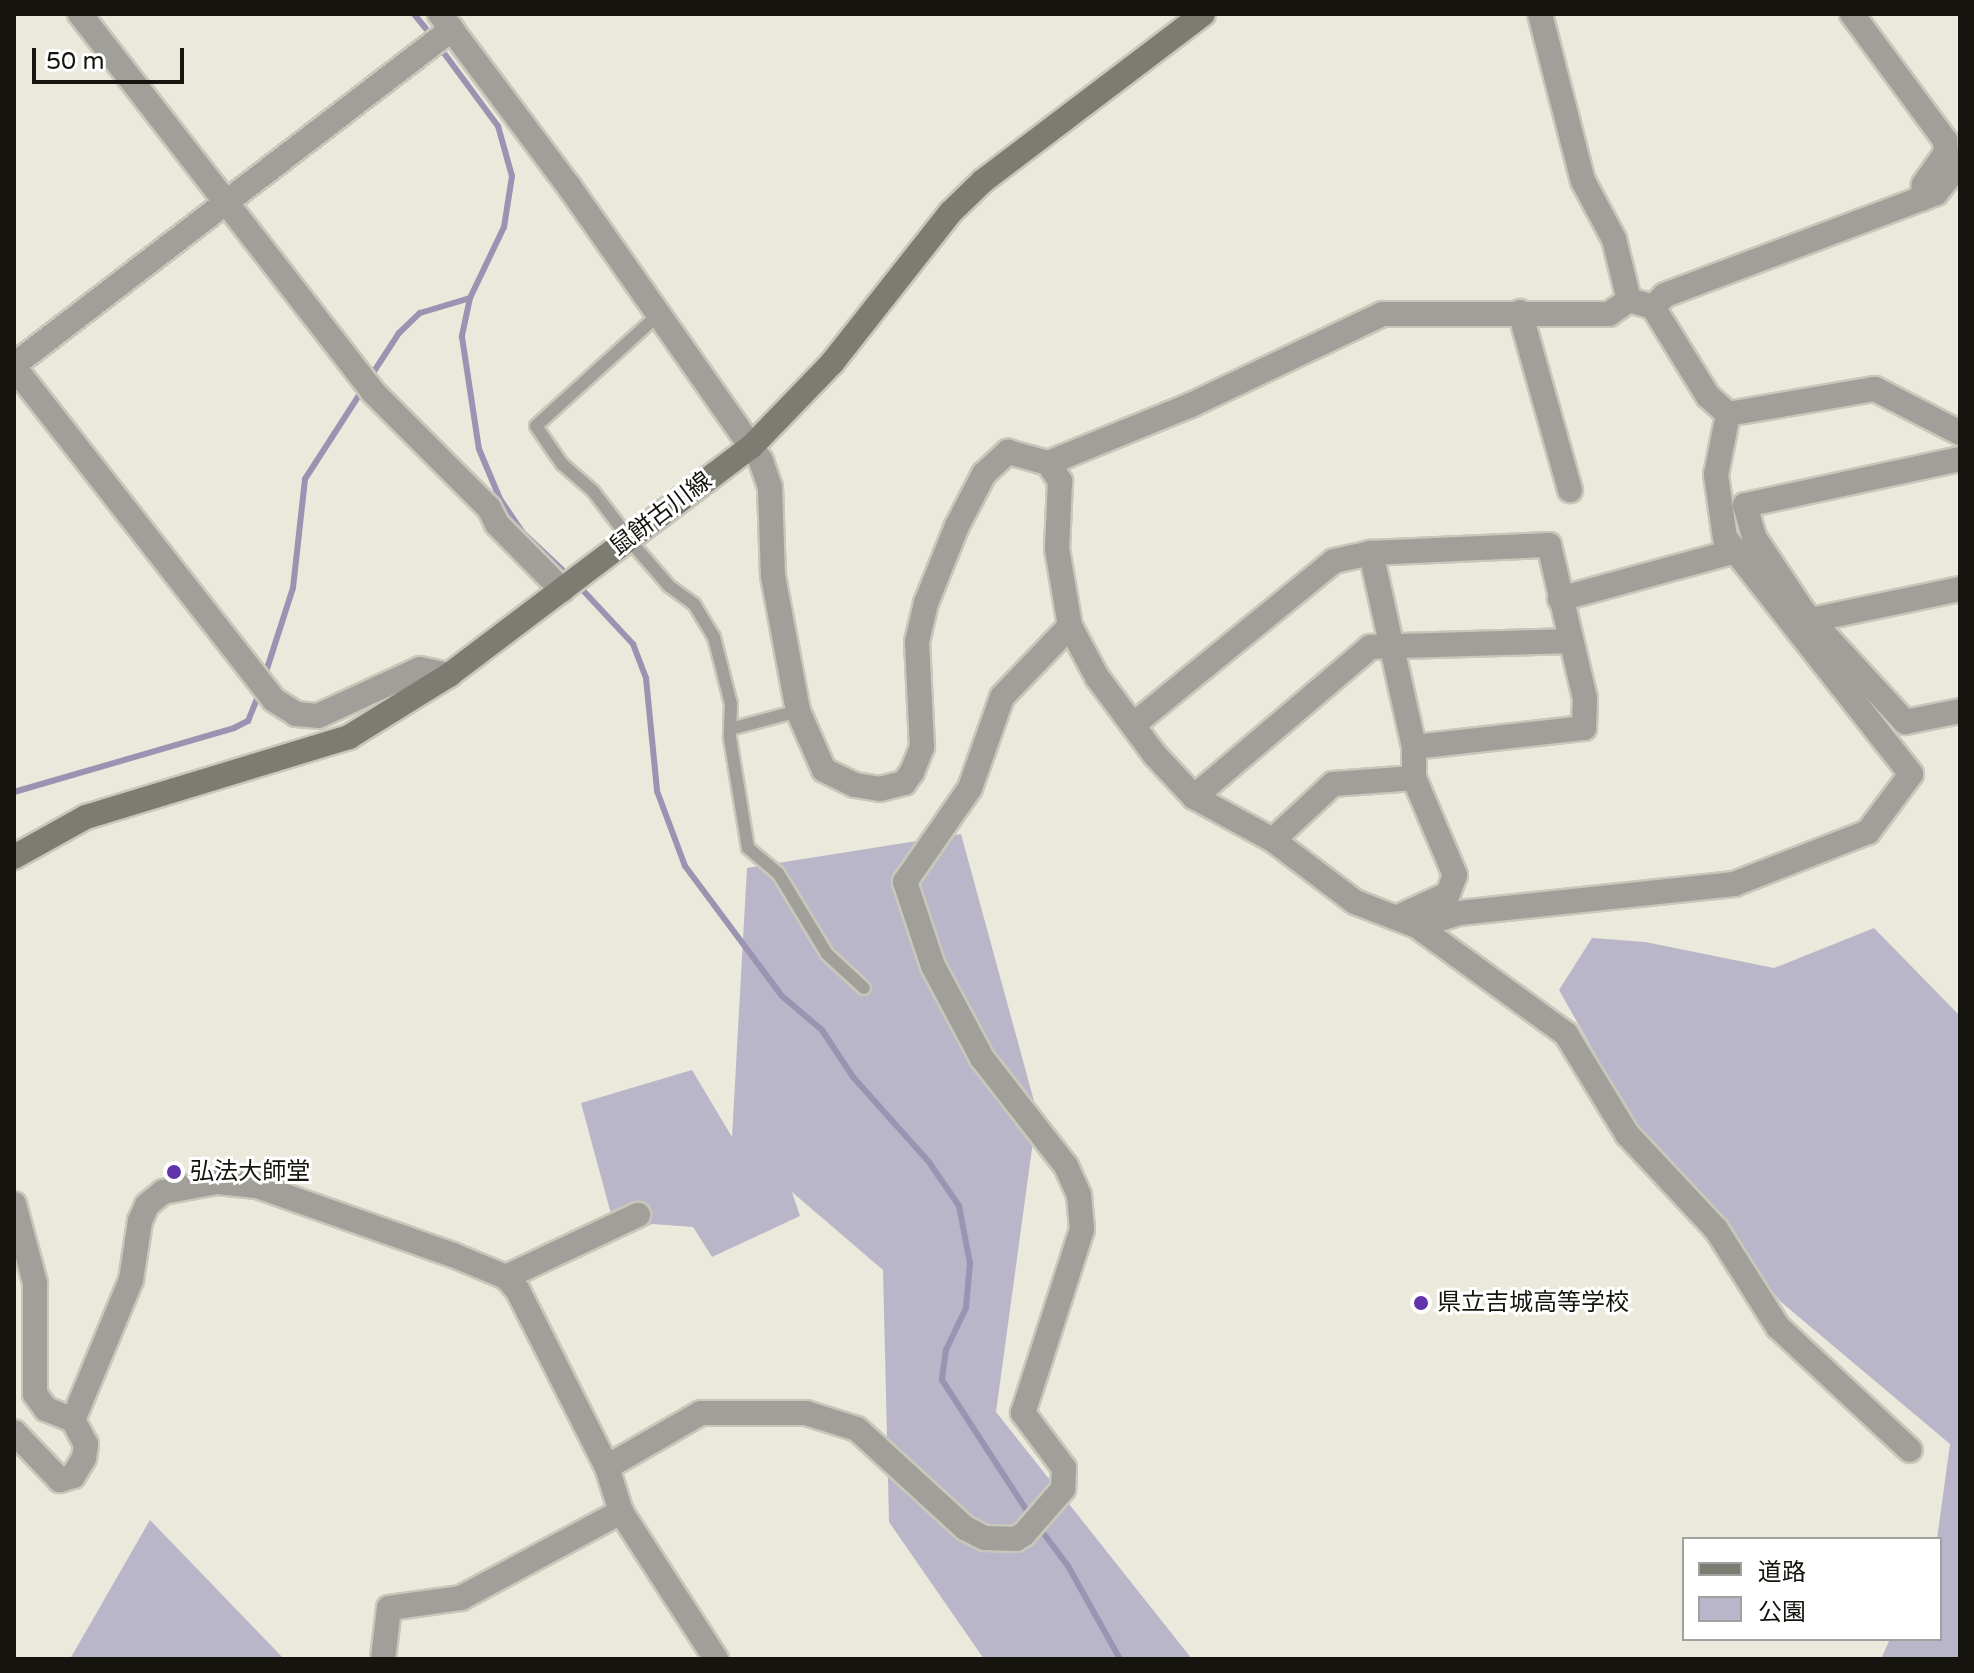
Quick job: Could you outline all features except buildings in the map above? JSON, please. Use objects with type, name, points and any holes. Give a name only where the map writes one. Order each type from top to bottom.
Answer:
[{"type":"main road","name":"鼠餅古川線","points":[[14,857],[96,813],[349,737],[449,675],[569,584],[633,543],[751,447],[832,363],[951,212],[983,181],[1203,14]]},
{"type":"street","points":[[80,14],[368,386],[489,508],[497,524],[569,584]]},
{"type":"street","points":[[1540,14],[1583,181],[1614,239],[1629,300]]},
{"type":"street","points":[[1852,14],[1945,140],[1946,153],[1924,185],[1922,199]]},
{"type":"street","points":[[449,675],[420,669],[318,716],[296,714],[271,697],[14,366],[226,203],[440,32],[658,315],[751,447],[770,487],[773,576],[798,711],[824,770],[855,785],[880,789],[904,783],[922,747],[917,642],[926,603],[957,526],[984,474],[1008,452],[1048,463],[1191,405],[1383,314],[1609,314],[1629,300]]},
{"type":"street","points":[[1653,307],[1665,295],[1922,199],[1943,187],[1960,163]]},
{"type":"street","points":[[1629,300],[1653,307],[1708,396],[1728,414]]},
{"type":"street","points":[[1520,312],[1570,490]]},
{"type":"street","points":[[1728,414],[1875,389],[1960,433]]},
{"type":"street","points":[[1407,922],[1459,913],[1734,884],[1868,832],[1911,774],[1725,538],[1716,475],[1728,414]]},
{"type":"street","points":[[1960,459],[1745,505],[1754,537],[1803,611],[1905,722],[1960,711]]},
{"type":"street","points":[[1048,463],[1060,481],[1057,549],[1070,626],[1097,677],[1194,797],[1273,840],[1355,902],[1407,922],[1566,1034],[1627,1134],[1716,1229],[1778,1327],[1910,1450]]},
{"type":"street","points":[[1133,725],[1334,561],[1371,553],[1549,545],[1568,641],[1585,699],[1584,728],[1414,747]]},
{"type":"street","points":[[1560,599],[1735,551]]},
{"type":"street","points":[[1371,553],[1414,747],[1414,778],[1455,875],[1448,894],[1407,922]]},
{"type":"street","points":[[1811,620],[1960,589]]},
{"type":"street","points":[[607,1467],[701,1413],[831,1417],[874,1443],[965,1528],[985,1538],[1016,1539],[1024,1534],[1063,1489],[1064,1468],[1023,1413],[1082,1229],[1079,1195],[1066,1166],[982,1058],[933,966],[905,882],[970,788],[1002,697],[1070,626]]},
{"type":"street","points":[[1194,797],[1370,647],[1568,641]]},
{"type":"street","points":[[1273,840],[1333,784],[1372,777],[1414,778]]},
{"type":"street","points":[[73,1420],[131,1280],[140,1221],[147,1205],[163,1192],[217,1182],[257,1186],[506,1277],[607,1467],[621,1512],[716,1659]]},
{"type":"street","points":[[14,1204],[35,1283],[35,1394],[46,1409],[73,1420],[86,1444],[84,1458],[66,1481],[51,1474],[14,1432]]},
{"type":"street","points":[[506,1277],[638,1215]]},
{"type":"street","points":[[383,1659],[389,1608],[461,1598],[621,1512]]},
{"type":"lane","points":[[658,315],[536,426],[562,464],[593,491],[669,586],[694,604],[714,637],[731,704],[730,729],[748,848],[778,873],[827,954],[864,988]]},
{"type":"lane","points":[[730,729],[798,711]]},
{"type":"green space","points":[[961,834],[1037,1112],[996,1412],[1192,1659],[984,1659],[889,1522],[883,1270],[792,1192],[800,1216],[712,1257],[693,1227],[652,1224],[618,1240],[581,1103],[692,1070],[732,1137],[747,868]]},
{"type":"green space","points":[[1874,928],[1960,1016],[1960,1659],[1881,1659],[1889,1641],[1942,1641],[1942,1537],[1937,1537],[1950,1444],[1781,1302],[1640,1133],[1559,990],[1592,938],[1645,942],[1774,968]]},
{"type":"green space","points":[[150,1520],[207,1579],[284,1659],[70,1659]]},
{"type":"waterway","points":[[414,14],[432,36]]},
{"type":"waterway","points":[[438,45],[498,126],[512,176],[504,227],[470,298],[462,337],[479,449],[500,499],[522,532],[570,577]]},
{"type":"waterway","points":[[369,379],[399,333],[420,313],[470,298]]},
{"type":"waterway","points":[[265,675],[293,588],[305,479],[363,389]]},
{"type":"waterway","points":[[578,585],[633,644],[646,678],[657,791],[685,866],[782,996],[822,1030],[853,1077],[929,1162],[959,1206],[970,1263],[966,1308],[946,1350],[942,1380],[1031,1517]]},
{"type":"waterway","points":[[14,792],[234,728],[248,721],[259,694]]},
{"type":"waterway","points":[[1038,1526],[1068,1566],[1120,1659]]},
{"type":"place","name":"弘法大師堂","points":[[174,1172]]},
{"type":"place","name":"県立吉城高等学校","points":[[1421,1303]]}]
